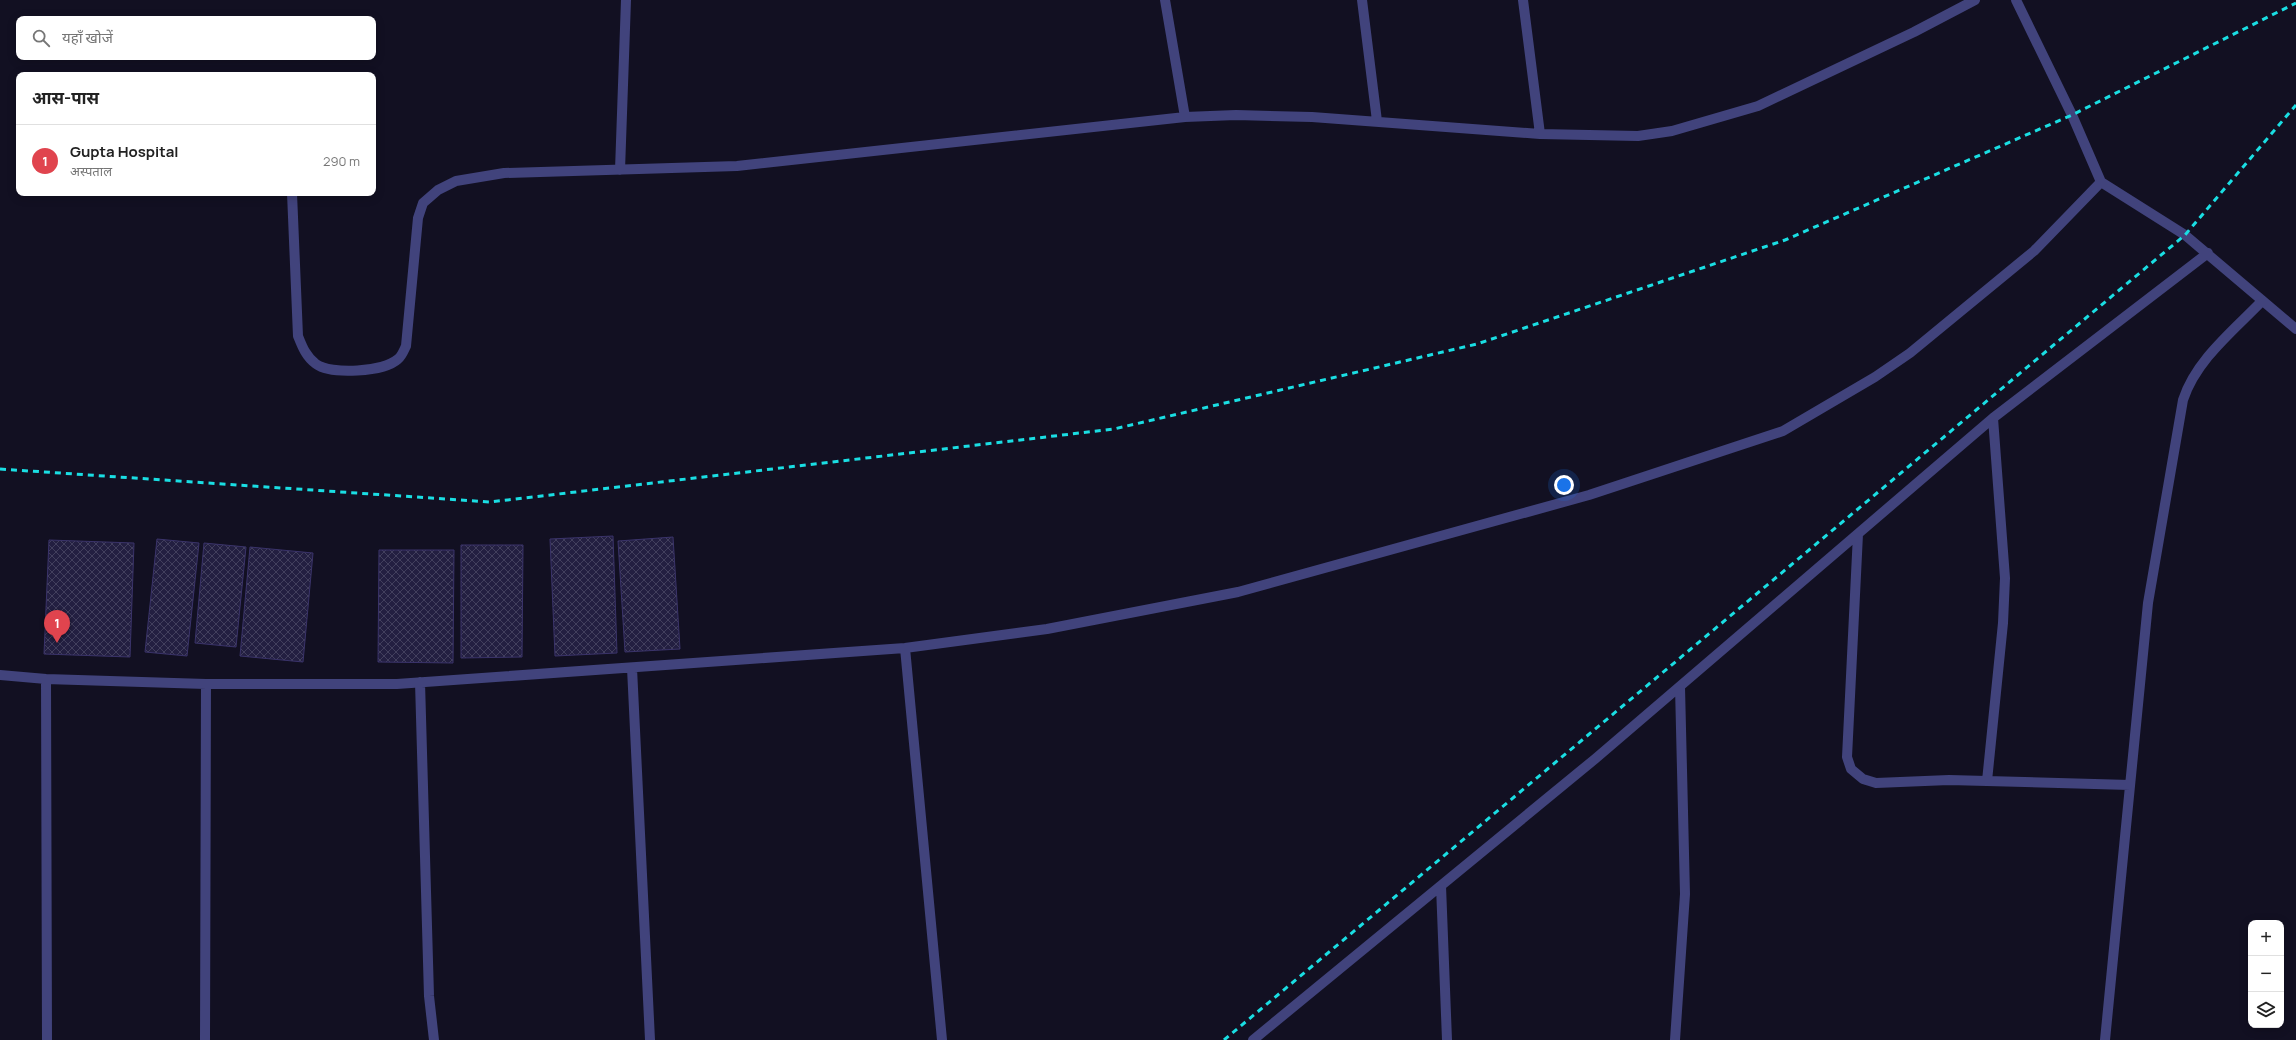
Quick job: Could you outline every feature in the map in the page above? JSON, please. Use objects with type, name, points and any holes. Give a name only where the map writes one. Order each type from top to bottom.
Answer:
[{"type":"street","points":[[620,170],[626,0]]},
{"type":"street","points":[[1165,0],[1185,117]]},
{"type":"street","points":[[1362,0],[1377,121]]},
{"type":"street","points":[[1523,0],[1540,134]]},
{"type":"street","points":[[292,196],[298,336],[304,351],[316,364],[330,370],[365,370],[383,366],[398,360],[406,346],[418,218],[423,203],[438,190],[456,181],[504,173],[737,166],[1185,117],[1236,115],[1377,121],[1540,134],[1638,136],[1672,131],[1717,120],[1758,106],[1914,32],[1975,0]]},
{"type":"street","points":[[2016,0],[2072,115],[2101,182],[2185,235],[2296,329]]},
{"type":"street","points":[[0,675],[46,679],[206,684],[420,682],[632,668],[905,648],[1047,629],[1238,592],[1588,495],[1783,431],[1875,377],[1910,353],[2034,251],[2101,182]]},
{"type":"street","points":[[1253,1040],[1680,687],[1993,418],[2208,253]]},
{"type":"street","points":[[2105,1040],[2148,603],[2183,400],[2188,383],[2199,366],[2262,301]]},
{"type":"street","points":[[1987,781],[2003,623],[2005,578],[1993,418]]},
{"type":"street","points":[[1858,534],[1847,757],[1851,769],[1863,779],[1876,783],[1949,780],[2130,785]]},
{"type":"street","points":[[905,648],[942,1040]]},
{"type":"street","points":[[632,668],[650,1040]]},
{"type":"street","points":[[46,679],[47,1040]]},
{"type":"street","points":[[420,682],[429,996],[434,1040]]},
{"type":"street","points":[[206,684],[206,1040]]},
{"type":"street","points":[[1675,1040],[1685,894],[1680,687]]},
{"type":"street","points":[[1441,886],[1447,1040]]},
{"type":"building","points":[[613,536],[617,653],[555,656],[550,539]]},
{"type":"building","points":[[673,537],[680,649],[625,652],[618,541]]},
{"type":"building","points":[[157,539],[199,543],[187,656],[145,652]]},
{"type":"building","points":[[49,540],[134,543],[130,657],[44,654]]},
{"type":"building","points":[[204,543],[246,547],[236,647],[195,643]]},
{"type":"building","points":[[461,545],[523,545],[522,657],[461,658]]},
{"type":"building","points":[[250,547],[313,553],[303,662],[240,656]]},
{"type":"building","points":[[379,550],[454,550],[453,663],[378,662]]},
{"type":"railway","points":[[0,469],[490,502],[1114,429],[1477,344],[1785,240],[2072,115],[2296,3]]},
{"type":"railway","points":[[1224,1040],[2185,235],[2296,105]]},
{"type":"place","name":"Gupta Hospital","points":[[57,643]]}]
